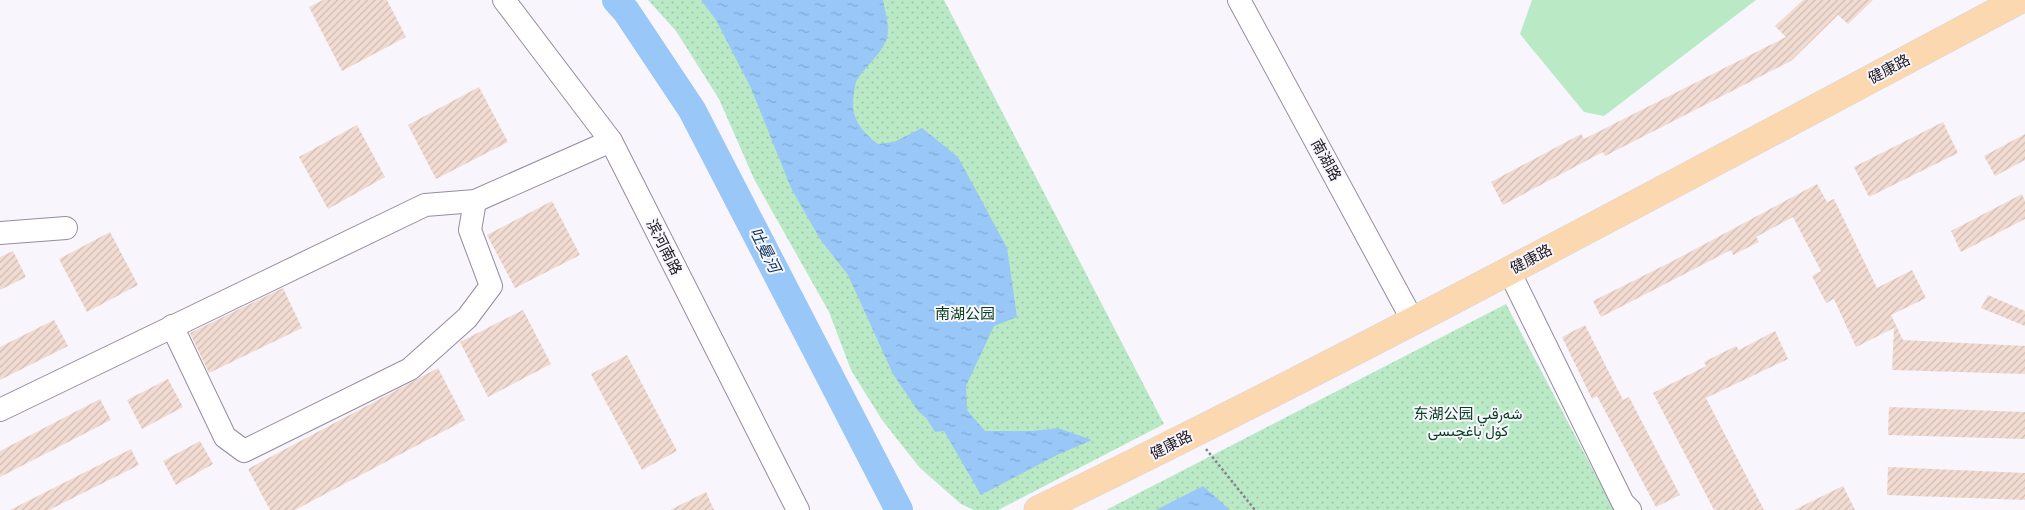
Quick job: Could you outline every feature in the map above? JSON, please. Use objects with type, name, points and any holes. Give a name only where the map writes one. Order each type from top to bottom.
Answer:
[{"type":"main road","name":"健康路","points":[[1038,510],[1173,444],[1413,321],[2019,0]]},
{"type":"main road","name":"健康路","points":[[1072,510],[1514,282],[2025,14]]},
{"type":"street","name":"滨河南路","points":[[504,0],[611,141],[798,510]]},
{"type":"street","name":"南湖路","points":[[1239,0],[1413,321]]},
{"type":"street","points":[[0,410],[425,205],[475,202],[611,141]]},
{"type":"street","points":[[172,326],[224,437],[244,451],[410,369],[467,318],[491,286],[470,230],[475,202]]},
{"type":"street","points":[[0,233],[66,228]]},
{"type":"street","points":[[1514,282],[1623,502],[1630,510]]},
{"type":"path","points":[[1201,443],[1255,510]]},
{"type":"green space","name":"南湖公园","points":[[648,0],[944,0],[1164,424],[998,510],[974,510],[961,504],[920,468],[882,420],[851,370],[829,312],[754,179],[719,99],[676,31]]},
{"type":"green space","points":[[1532,0],[1756,0],[1604,116],[1584,112],[1520,34]]},
{"type":"green space","name":"东湖公园 شەرقىي كۆل باغچىسى","points":[[1506,304],[1614,510],[1106,510]]},
{"type":"water","points":[[701,0],[883,0],[888,24],[887,38],[882,48],[856,81],[853,109],[858,122],[866,134],[878,144],[894,142],[922,128],[958,157],[1007,248],[1017,317],[994,326],[966,386],[967,410],[985,431],[1033,431],[1058,428],[1092,440],[1057,455],[981,495],[944,431],[935,432],[893,374],[848,275],[820,239],[791,188],[751,88],[716,20]]},
{"type":"water","points":[[1203,486],[1230,510],[1156,510]]},
{"type":"building","points":[[323,0],[387,0],[406,37],[342,71],[309,7]]},
{"type":"building","points":[[1803,0],[1873,0],[1848,24],[1838,15],[1791,61],[1605,156],[1603,152],[1503,205],[1491,182],[1581,134],[1584,139],[1786,37],[1775,26]]},
{"type":"building","points":[[479,87],[508,142],[436,179],[408,125]]},
{"type":"building","points":[[1943,122],[1958,153],[1869,197],[1854,167]]},
{"type":"building","points":[[357,125],[385,177],[328,209],[299,157]]},
{"type":"building","points":[[2025,134],[2025,160],[1995,176],[1984,156]]},
{"type":"building","points":[[1817,184],[1827,202],[1834,199],[1877,288],[1912,270],[1926,298],[1891,315],[1903,340],[2025,346],[2025,374],[1892,370],[1894,328],[1856,347],[1834,299],[1826,303],[1812,276],[1821,271],[1793,217],[1756,237],[1759,242],[1733,255],[1731,250],[1601,317],[1593,301],[1673,261]]},
{"type":"building","points":[[2022,194],[2025,201],[2025,219],[1961,252],[1951,231]]},
{"type":"building","points":[[552,201],[580,255],[515,288],[487,235]]},
{"type":"building","points":[[110,232],[138,285],[87,312],[59,259]]},
{"type":"building","points":[[13,251],[26,277],[0,290],[0,257]]},
{"type":"building","points":[[283,288],[302,328],[209,373],[190,333]]},
{"type":"building","points":[[1988,295],[2025,311],[2025,326],[1981,308]]},
{"type":"building","points":[[523,310],[551,364],[488,397],[460,342]]},
{"type":"building","points":[[54,320],[68,346],[0,380],[0,347]]},
{"type":"building","points":[[1585,325],[1623,400],[1629,397],[1680,495],[1656,507],[1597,396],[1592,399],[1562,337]]},
{"type":"building","points":[[1775,331],[1788,359],[1706,398],[1764,510],[1714,510],[1653,393],[1706,366],[1704,362],[1736,346],[1739,350]]},
{"type":"building","points":[[627,355],[677,451],[642,470],[591,374]]},
{"type":"building","points":[[438,368],[465,420],[295,510],[270,510],[248,469]]},
{"type":"building","points":[[168,379],[183,407],[142,429],[127,400]]},
{"type":"building","points":[[100,399],[111,420],[0,477],[0,451]]},
{"type":"building","points":[[1889,407],[2025,412],[2025,439],[1888,435]]},
{"type":"building","points":[[200,441],[213,464],[176,485],[163,461]]},
{"type":"building","points":[[131,449],[139,465],[49,510],[10,510]]},
{"type":"building","points":[[1888,467],[2025,473],[2025,500],[1887,495]]},
{"type":"building","points":[[1843,486],[1855,510],[1794,510]]},
{"type":"building","points":[[706,492],[714,510],[670,510]]},
{"type":"waterway","name":"吐曼河","points":[[616,0],[626,11],[692,110],[899,510]]}]
